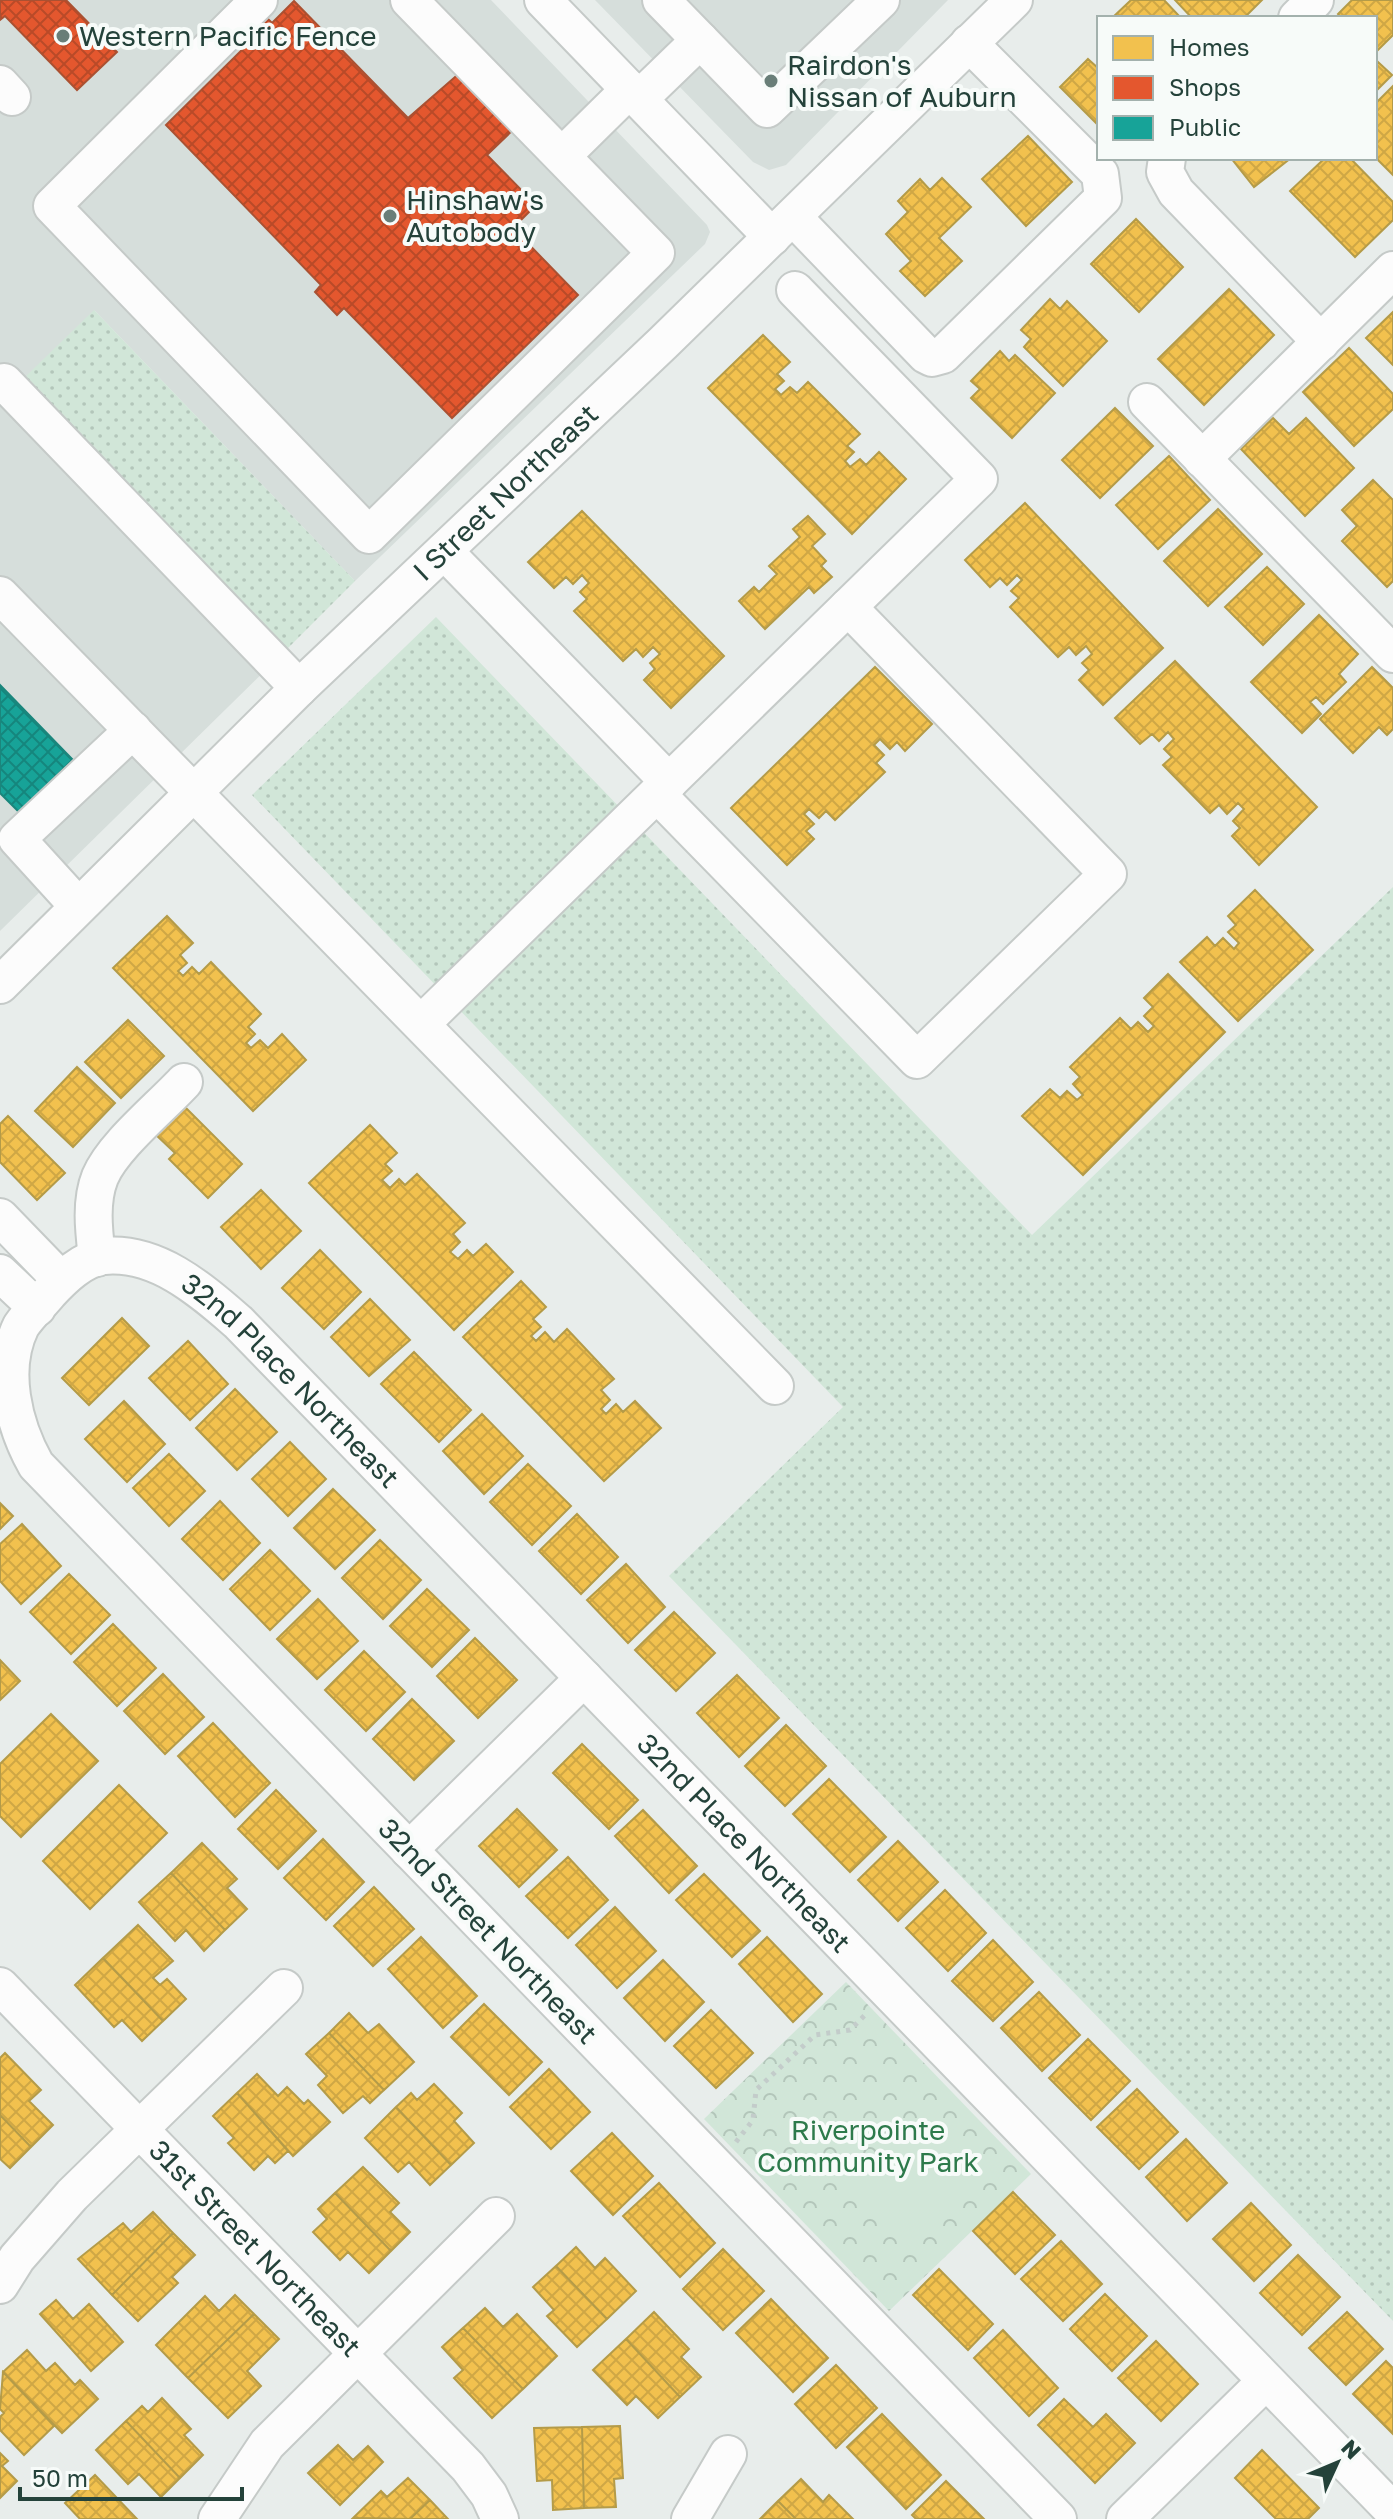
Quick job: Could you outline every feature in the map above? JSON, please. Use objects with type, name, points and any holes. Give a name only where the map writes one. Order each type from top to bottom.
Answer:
[{"type":"street","points":[[259,0],[52,206],[369,535],[656,253],[409,0]]},
{"type":"street","points":[[543,0],[635,94],[932,358],[943,355],[1103,198],[1100,174],[969,43]]},
{"type":"street","points":[[661,0],[767,109],[881,0]]},
{"type":"street","name":"I Street Northeast","points":[[0,985],[299,688],[783,227],[1014,0]]},
{"type":"street","points":[[1299,16],[1315,0]]},
{"type":"street","points":[[562,156],[700,40]]},
{"type":"street","points":[[1167,160],[1165,172],[1176,192],[1321,342]]},
{"type":"street","points":[[1202,459],[1393,270]]},
{"type":"street","points":[[421,1024],[979,479],[795,290]]},
{"type":"street","points":[[4,382],[299,688]]},
{"type":"street","points":[[1147,402],[1390,646]]},
{"type":"street","points":[[444,551],[917,1060],[1108,874],[848,607]]},
{"type":"street","points":[[0,595],[775,1386]]},
{"type":"street","points":[[78,906],[8,831],[133,730]]},
{"type":"street","points":[[0,1217],[61,1280],[97,1258],[93,1221],[100,1178],[111,1160],[184,1082]]},
{"type":"street","name":"32nd Place Northeast","points":[[97,1258],[122,1257],[147,1262],[180,1276],[238,1322],[1393,2511]]},
{"type":"street","points":[[0,1273],[37,1308]]},
{"type":"street","name":"32nd Street Northeast","points":[[61,1280],[21,1327],[6,1350],[7,1388],[25,1446],[36,1465],[1058,2519]]},
{"type":"street","points":[[409,1850],[584,1678]]},
{"type":"street","name":"31st Street Northeast","points":[[0,1986],[468,2467],[489,2495],[500,2519]]},
{"type":"street","points":[[0,2285],[37,2235],[139,2129],[284,1988]]},
{"type":"street","points":[[217,2519],[267,2444],[496,2216]]},
{"type":"street","points":[[1125,2519],[1266,2381]]},
{"type":"street","points":[[690,2519],[728,2454]]},
{"type":"path","points":[[714,2164],[750,2128],[756,2090],[815,2035],[850,2030],[889,1992]]},
{"type":"shaded area","points":[[0,0],[491,0],[707,225],[710,232],[705,244],[355,581],[94,310],[284,652],[0,931]]},
{"type":"shaded area","name":"Rairdon's Nissan of Auburn","points":[[595,0],[948,0],[786,165],[769,170],[753,162]]},
{"type":"green space","points":[[94,310],[355,581],[284,652],[22,380]]},
{"type":"green space","points":[[436,617],[1032,1235],[1393,887],[1393,2321],[669,1576],[843,1407],[252,795]]},
{"type":"green space","name":"Riverpointe Community Park","points":[[846,1982],[1031,2174],[889,2311],[704,2119]]},
{"type":"green space","points":[[931,2115],[988,2174],[914,2246],[857,2187]]},
{"type":"building: Homes","points":[[1131,0],[1164,0],[1179,16],[1114,16]]},
{"type":"building: Homes","points":[[1175,0],[1262,0],[1246,16],[1190,16]]},
{"type":"building: Homes","points":[[1352,0],[1393,0],[1393,35],[1377,51],[1377,16],[1338,14]]},
{"type":"building: Homes","points":[[1088,59],[1097,67],[1097,124],[1060,87]]},
{"type":"building: Homes","points":[[1377,63],[1392,75],[1377,90]]},
{"type":"building: Homes","points":[[1393,86],[1393,175],[1377,159],[1377,102]]},
{"type":"building: Homes","points":[[1028,136],[1072,182],[1026,226],[982,179]]},
{"type":"building: Homes","points":[[1233,160],[1288,160],[1254,187]]},
{"type":"building: Homes","points":[[1323,160],[1352,160],[1393,202],[1393,220],[1355,257],[1290,191]]},
{"type":"building: Homes","points":[[942,178],[971,207],[939,238],[962,261],[925,296],[900,271],[911,261],[886,234],[908,212],[898,201],[920,179],[930,190]]},
{"type":"building: Homes","points":[[1136,219],[1183,267],[1139,312],[1091,264]]},
{"type":"building: Homes","points":[[1229,289],[1274,335],[1204,405],[1158,359]]},
{"type":"building: Homes","points":[[1050,299],[1060,309],[1067,301],[1107,341],[1063,386],[1024,347],[1031,339],[1021,330]]},
{"type":"building: Homes","points":[[1393,312],[1393,365],[1366,338]]},
{"type":"building: Homes","points":[[763,335],[790,362],[777,374],[784,381],[775,389],[781,395],[790,387],[797,393],[808,382],[860,434],[847,446],[854,452],[845,461],[850,467],[860,459],[866,465],[879,452],[906,479],[852,534],[708,388]]},
{"type":"building: Homes","points":[[1349,348],[1393,394],[1393,409],[1354,446],[1303,392]]},
{"type":"building: Homes","points":[[1000,351],[1009,361],[1015,355],[1055,393],[1012,438],[971,398],[980,389],[971,381]]},
{"type":"building: Homes","points":[[1115,408],[1153,446],[1100,498],[1062,460]]},
{"type":"building: Homes","points":[[1273,418],[1289,434],[1306,418],[1354,468],[1305,516],[1241,449]]},
{"type":"building: Homes","points":[[1169,456],[1210,500],[1158,549],[1116,505]]},
{"type":"building: Homes","points":[[1373,480],[1393,500],[1393,581],[1387,587],[1342,541],[1357,526],[1342,510]]},
{"type":"building: Homes","points":[[1025,503],[1163,648],[1103,705],[1079,680],[1089,670],[1082,663],[1092,654],[1086,646],[1076,655],[1069,647],[1058,657],[1010,607],[1019,598],[1011,591],[1022,580],[1017,575],[1007,585],[1000,578],[990,587],[965,560]]},
{"type":"building: Homes","points":[[1218,509],[1262,554],[1208,606],[1164,561]]},
{"type":"building: Homes","points":[[582,511],[724,656],[671,708],[644,680],[655,669],[650,663],[660,654],[653,647],[643,657],[636,649],[623,661],[574,611],[587,599],[580,592],[589,583],[582,575],[573,584],[566,577],[554,588],[528,562]]},
{"type":"building: Homes","points":[[808,516],[825,534],[812,546],[826,561],[821,566],[832,577],[814,593],[809,587],[765,629],[739,601],[754,587],[759,592],[777,574],[769,566],[800,537],[793,529]]},
{"type":"building: Homes","points":[[1267,567],[1304,604],[1263,645],[1225,607]]},
{"type":"building: Homes","points":[[1319,615],[1358,654],[1339,674],[1346,682],[1323,704],[1316,697],[1310,702],[1321,714],[1302,733],[1251,682]]},
{"type":"building: Homes","points":[[1175,661],[1317,807],[1259,865],[1232,836],[1240,828],[1233,821],[1244,809],[1238,803],[1227,814],[1219,805],[1210,813],[1163,765],[1172,757],[1164,749],[1174,739],[1168,732],[1159,741],[1152,734],[1140,744],[1115,718]]},
{"type":"building: Homes","points":[[875,667],[932,724],[905,751],[897,742],[890,749],[880,739],[874,745],[884,755],[876,763],[885,772],[835,820],[826,811],[819,818],[809,809],[804,814],[814,824],[806,831],[814,839],[787,865],[731,808]]},
{"type":"building: Homes","points":[[1372,667],[1393,688],[1393,729],[1387,735],[1379,727],[1353,753],[1320,719]]},
{"type":"building: Homes","points":[[1255,890],[1313,950],[1238,1021],[1180,962],[1207,937],[1215,946],[1223,938],[1234,949],[1239,943],[1228,932],[1236,925],[1228,916]]},
{"type":"building: Homes","points":[[167,916],[193,943],[180,955],[187,963],[178,971],[183,976],[192,967],[199,974],[211,962],[261,1014],[248,1027],[255,1034],[246,1043],[251,1048],[260,1040],[268,1048],[282,1034],[306,1060],[253,1111],[113,968]]},
{"type":"building: Homes","points":[[1168,974],[1225,1032],[1083,1175],[1022,1116],[1050,1089],[1060,1098],[1067,1091],[1077,1100],[1083,1095],[1073,1084],[1080,1077],[1070,1067],[1120,1018],[1131,1029],[1138,1022],[1148,1032],[1154,1026],[1144,1016],[1153,1007],[1144,998]]},
{"type":"building: Homes","points":[[128,1020],[164,1056],[121,1098],[85,1062]]},
{"type":"building: Homes","points":[[77,1067],[115,1103],[73,1147],[35,1111]]},
{"type":"building: Homes","points":[[184,1106],[242,1164],[208,1198],[169,1159],[175,1153],[155,1134]]},
{"type":"building: Homes","points":[[8,1116],[65,1173],[37,1200],[0,1162],[0,1124]]},
{"type":"building: Homes","points":[[370,1125],[397,1153],[385,1164],[392,1171],[382,1180],[390,1188],[399,1179],[405,1185],[417,1174],[465,1223],[453,1234],[460,1242],[450,1252],[458,1259],[467,1250],[473,1256],[486,1244],[513,1272],[454,1330],[309,1183]]},
{"type":"building: Homes","points":[[261,1190],[301,1231],[261,1269],[221,1227]]},
{"type":"building: Homes","points":[[320,1250],[361,1292],[324,1329],[282,1288]]},
{"type":"building: Homes","points":[[521,1281],[546,1307],[533,1319],[541,1327],[531,1336],[536,1341],[545,1332],[554,1342],[567,1329],[614,1379],[601,1390],[610,1400],[601,1409],[606,1414],[616,1404],[623,1412],[635,1401],[661,1428],[604,1481],[463,1337]]},
{"type":"building: Homes","points":[[370,1299],[410,1340],[369,1376],[331,1337]]},
{"type":"building: Homes","points":[[122,1318],[149,1346],[89,1405],[62,1378]]},
{"type":"building: Homes","points":[[188,1341],[228,1384],[190,1420],[149,1378]]},
{"type":"building: Homes","points":[[414,1352],[471,1410],[439,1442],[381,1384]]},
{"type":"building: Homes","points":[[235,1389],[277,1432],[237,1470],[196,1428]]},
{"type":"building: Homes","points":[[124,1401],[165,1444],[127,1482],[85,1439]]},
{"type":"building: Homes","points":[[482,1414],[523,1456],[484,1494],[443,1451]]},
{"type":"building: Homes","points":[[290,1442],[326,1479],[288,1516],[252,1479]]},
{"type":"building: Homes","points":[[169,1454],[205,1491],[169,1526],[133,1488]]},
{"type":"building: Homes","points":[[528,1464],[571,1506],[532,1545],[490,1502]]},
{"type":"building: Homes","points":[[333,1489],[375,1530],[335,1569],[294,1528]]},
{"type":"building: Homes","points":[[220,1501],[260,1543],[223,1580],[182,1539]]},
{"type":"building: Homes","points":[[0,1503],[13,1516],[0,1529]]},
{"type":"building: Homes","points":[[577,1514],[618,1557],[581,1594],[539,1551]]},
{"type":"building: Homes","points":[[22,1524],[61,1566],[21,1604],[0,1581],[0,1544]]},
{"type":"building: Homes","points":[[380,1540],[421,1580],[383,1619],[342,1578]]},
{"type":"building: Homes","points":[[270,1550],[310,1591],[270,1630],[230,1589]]},
{"type":"building: Homes","points":[[626,1564],[665,1607],[628,1643],[587,1600]]},
{"type":"building: Homes","points":[[69,1574],[110,1615],[71,1654],[30,1612]]},
{"type":"building: Homes","points":[[427,1589],[469,1630],[432,1667],[390,1626]]},
{"type":"building: Homes","points":[[318,1599],[358,1641],[317,1679],[277,1639]]},
{"type":"building: Homes","points":[[674,1612],[715,1653],[676,1691],[635,1650]]},
{"type":"building: Homes","points":[[113,1624],[156,1668],[117,1706],[74,1662]]},
{"type":"building: Homes","points":[[475,1638],[517,1680],[478,1718],[437,1676]]},
{"type":"building: Homes","points":[[364,1651],[405,1692],[366,1731],[325,1690]]},
{"type":"building: Homes","points":[[0,1660],[20,1681],[0,1700]]},
{"type":"building: Homes","points":[[163,1674],[204,1717],[165,1754],[124,1711]]},
{"type":"building: Homes","points":[[737,1675],[779,1718],[739,1757],[697,1713]]},
{"type":"building: Homes","points":[[412,1699],[454,1741],[414,1780],[373,1739]]},
{"type":"building: Homes","points":[[51,1714],[98,1761],[21,1837],[0,1816],[0,1764]]},
{"type":"building: Homes","points":[[213,1723],[270,1783],[235,1817],[178,1756]]},
{"type":"building: Homes","points":[[786,1725],[826,1766],[785,1806],[745,1766]]},
{"type":"building: Homes","points":[[582,1744],[638,1800],[609,1829],[553,1773]]},
{"type":"building: Homes","points":[[829,1779],[886,1837],[850,1872],[793,1814]]},
{"type":"building: Homes","points":[[119,1785],[167,1833],[90,1909],[43,1861]]},
{"type":"building: Homes","points":[[276,1790],[316,1831],[278,1869],[238,1829]]},
{"type":"building: Homes","points":[[517,1809],[557,1850],[519,1887],[479,1846]]},
{"type":"building: Homes","points":[[643,1810],[697,1866],[669,1893],[615,1836]]},
{"type":"building: Homes","points":[[323,1839],[364,1882],[326,1920],[284,1878]]},
{"type":"building: Homes","points":[[898,1841],[938,1882],[898,1921],[858,1880]]},
{"type":"building: Homes","points":[[202,1843],[237,1879],[227,1888],[247,1909],[225,1930],[171,1873]]},
{"type":"building: Homes","points":[[568,1857],[608,1900],[568,1938],[526,1896]]},
{"type":"building: Homes","points":[[171,1873],[225,1930],[204,1951],[186,1930],[175,1941],[139,1902]]},
{"type":"building: Homes","points":[[704,1874],[760,1931],[732,1957],[676,1900]]},
{"type":"building: Homes","points":[[374,1887],[414,1929],[373,1966],[334,1926]]},
{"type":"building: Homes","points":[[945,1890],[986,1933],[948,1971],[906,1928]]},
{"type":"building: Homes","points":[[615,1907],[656,1951],[617,1988],[576,1945]]},
{"type":"building: Homes","points":[[138,1925],[173,1961],[153,1978],[160,1985],[167,1979],[186,1999],[163,2021],[103,1958]]},
{"type":"building: Homes","points":[[421,1937],[477,1996],[443,2028],[388,1969]]},
{"type":"building: Homes","points":[[767,1937],[822,1994],[793,2022],[739,1964]]},
{"type":"building: Homes","points":[[993,1940],[1033,1982],[993,2021],[952,1981]]},
{"type":"building: Homes","points":[[103,1958],[163,2021],[142,2041],[122,2020],[114,2027],[75,1985]]},
{"type":"building: Homes","points":[[663,1960],[704,2002],[665,2041],[624,1998]]},
{"type":"building: Homes","points":[[1039,1992],[1080,2035],[1042,2071],[1001,2028]]},
{"type":"building: Homes","points":[[484,2004],[542,2062],[509,2095],[451,2037]]},
{"type":"building: Homes","points":[[711,2010],[753,2053],[716,2088],[674,2046]]},
{"type":"building: Homes","points":[[349,2013],[368,2033],[379,2024],[414,2062],[384,2090],[329,2033]]},
{"type":"building: Homes","points":[[329,2033],[384,2090],[370,2103],[363,2096],[343,2113],[318,2085],[327,2076],[306,2054]]},
{"type":"building: Homes","points":[[1088,2039],[1130,2081],[1091,2120],[1049,2078]]},
{"type":"building: Homes","points":[[5,2053],[41,2090],[29,2101],[53,2125],[31,2147],[0,2115],[0,2058]]},
{"type":"building: Homes","points":[[549,2069],[590,2112],[551,2149],[510,2107]]},
{"type":"building: Homes","points":[[257,2074],[278,2096],[287,2087],[304,2104],[308,2100],[330,2122],[293,2156],[237,2093]]},
{"type":"building: Homes","points":[[434,2084],[462,2113],[454,2121],[474,2143],[451,2165],[396,2107],[411,2093],[417,2100]]},
{"type":"building: Homes","points":[[1137,2089],[1178,2132],[1139,2169],[1097,2127]]},
{"type":"building: Homes","points":[[237,2093],[288,2151],[275,2163],[268,2156],[254,2170],[228,2143],[234,2138],[213,2116]]},
{"type":"building: Homes","points":[[396,2107],[451,2165],[430,2185],[409,2162],[398,2172],[365,2138]]},
{"type":"building: Homes","points":[[0,2115],[31,2147],[10,2168],[0,2159]]},
{"type":"building: Homes","points":[[612,2133],[653,2176],[613,2215],[571,2171]]},
{"type":"building: Homes","points":[[1186,2139],[1227,2183],[1187,2221],[1146,2177]]},
{"type":"building: Homes","points":[[363,2167],[399,2203],[390,2212],[410,2232],[391,2251],[335,2193]]},
{"type":"building: Homes","points":[[659,2183],[715,2243],[680,2277],[623,2216]]},
{"type":"building: Homes","points":[[1013,2192],[1055,2235],[1015,2274],[973,2231]]},
{"type":"building: Homes","points":[[335,2193],[391,2251],[369,2273],[348,2252],[340,2260],[313,2232],[327,2219],[318,2209]]},
{"type":"building: Homes","points":[[1251,2203],[1291,2245],[1254,2281],[1213,2239]]},
{"type":"building: Homes","points":[[153,2212],[173,2233],[112,2295],[78,2259],[123,2223],[131,2232]]},
{"type":"building: Homes","points":[[173,2233],[195,2255],[172,2277],[178,2283],[138,2321],[112,2295]]},
{"type":"building: Homes","points":[[1061,2241],[1102,2284],[1063,2321],[1021,2279]]},
{"type":"building: Homes","points":[[576,2247],[595,2268],[605,2258],[636,2291],[607,2319],[556,2266]]},
{"type":"building: Homes","points":[[723,2249],[764,2291],[723,2330],[683,2289]]},
{"type":"building: Homes","points":[[1298,2255],[1340,2297],[1302,2335],[1260,2293]]},
{"type":"building: Homes","points":[[556,2266],[607,2319],[577,2347],[547,2316],[554,2310],[533,2287]]},
{"type":"building: Homes","points":[[939,2269],[993,2324],[968,2350],[913,2295]]},
{"type":"building: Homes","points":[[1105,2294],[1147,2336],[1112,2371],[1070,2329]]},
{"type":"building: Homes","points":[[235,2295],[254,2314],[188,2378],[156,2345],[205,2296],[219,2311]]},
{"type":"building: Homes","points":[[771,2299],[828,2358],[793,2392],[736,2333]]},
{"type":"building: Homes","points":[[56,2300],[73,2319],[89,2304],[123,2342],[91,2371],[40,2314]]},
{"type":"building: Homes","points":[[485,2308],[503,2327],[517,2314],[557,2356],[523,2389],[463,2328]]},
{"type":"building: Homes","points":[[654,2312],[689,2349],[681,2357],[701,2377],[680,2397],[626,2339]]},
{"type":"building: Homes","points":[[1347,2312],[1383,2349],[1346,2385],[1309,2348]]},
{"type":"building: Homes","points":[[254,2314],[279,2339],[247,2371],[261,2386],[228,2418],[188,2378]]},
{"type":"building: Homes","points":[[463,2328],[523,2389],[492,2418],[454,2378],[463,2370],[442,2347]]},
{"type":"building: Homes","points":[[1003,2330],[1058,2388],[1029,2416],[974,2358]]},
{"type":"building: Homes","points":[[626,2339],[680,2397],[658,2418],[636,2396],[627,2405],[593,2370]]},
{"type":"building: Homes","points":[[1156,2341],[1198,2384],[1161,2421],[1118,2378]]},
{"type":"building: Homes","points":[[27,2350],[46,2371],[55,2363],[75,2385],[80,2380],[98,2399],[62,2433],[3,2372]]},
{"type":"building: Homes","points":[[1386,2361],[1393,2368],[1393,2434],[1353,2394]]},
{"type":"building: Homes","points":[[836,2365],[877,2408],[836,2448],[795,2404]]},
{"type":"building: Homes","points":[[3,2372],[54,2426],[24,2455],[0,2430],[0,2417],[4,2413],[0,2409]]},
{"type":"building: Homes","points":[[162,2398],[191,2429],[184,2435],[203,2455],[180,2478],[126,2421],[142,2406],[148,2412]]},
{"type":"building: Homes","points":[[1064,2399],[1093,2427],[1106,2414],[1135,2443],[1095,2483],[1038,2425]]},
{"type":"building: Homes","points":[[882,2414],[941,2475],[906,2509],[847,2447]]},
{"type":"building: Homes","points":[[126,2421],[180,2478],[161,2497],[139,2474],[128,2484],[96,2450]]},
{"type":"building: Homes","points":[[620,2426],[623,2478],[614,2479],[616,2507],[584,2508],[582,2427]]},
{"type":"building: Homes","points":[[582,2427],[584,2508],[553,2510],[552,2480],[537,2481],[534,2428]]},
{"type":"building: Homes","points":[[338,2445],[353,2460],[368,2446],[383,2462],[340,2505],[308,2473]]},
{"type":"building: Homes","points":[[1262,2450],[1319,2508],[1308,2519],[1276,2519],[1235,2478]]},
{"type":"building: Homes","points":[[0,2453],[8,2461],[2,2466],[17,2481],[0,2498]]},
{"type":"building: Homes","points":[[95,2475],[137,2519],[80,2519],[65,2503]]},
{"type":"building: Homes","points":[[408,2478],[430,2500],[410,2519],[353,2518],[381,2491],[387,2497]]},
{"type":"building: Homes","points":[[801,2479],[823,2502],[829,2495],[853,2519],[796,2519],[778,2501]]},
{"type":"building: Homes","points":[[946,2481],[984,2519],[916,2519],[912,2515]]},
{"type":"building: Homes","points":[[430,2500],[448,2519],[410,2519]]},
{"type":"building: Homes","points":[[778,2501],[796,2519],[760,2519]]},
{"type":"building: Shops","name":"Western Pacific Fence","points":[[0,0],[66,0],[117,52],[77,90],[5,16],[0,20]]},
{"type":"building: Shops","name":"Hinshaw's Autobody","points":[[294,1],[408,118],[463,70],[518,125],[487,155],[536,205],[513,228],[578,295],[452,418],[344,308],[337,315],[315,292],[321,285],[166,125],[254,38],[247,31],[264,15],[272,23]]},
{"type":"building: Public","points":[[0,685],[73,760],[19,812],[0,793]]},
{"type":"place","name":"Western Pacific Fence","points":[[63,36]]},
{"type":"place","name":"Rairdon's Nissan of Auburn","points":[[771,81]]},
{"type":"place","name":"Hinshaw's Autobody","points":[[390,216]]}]
